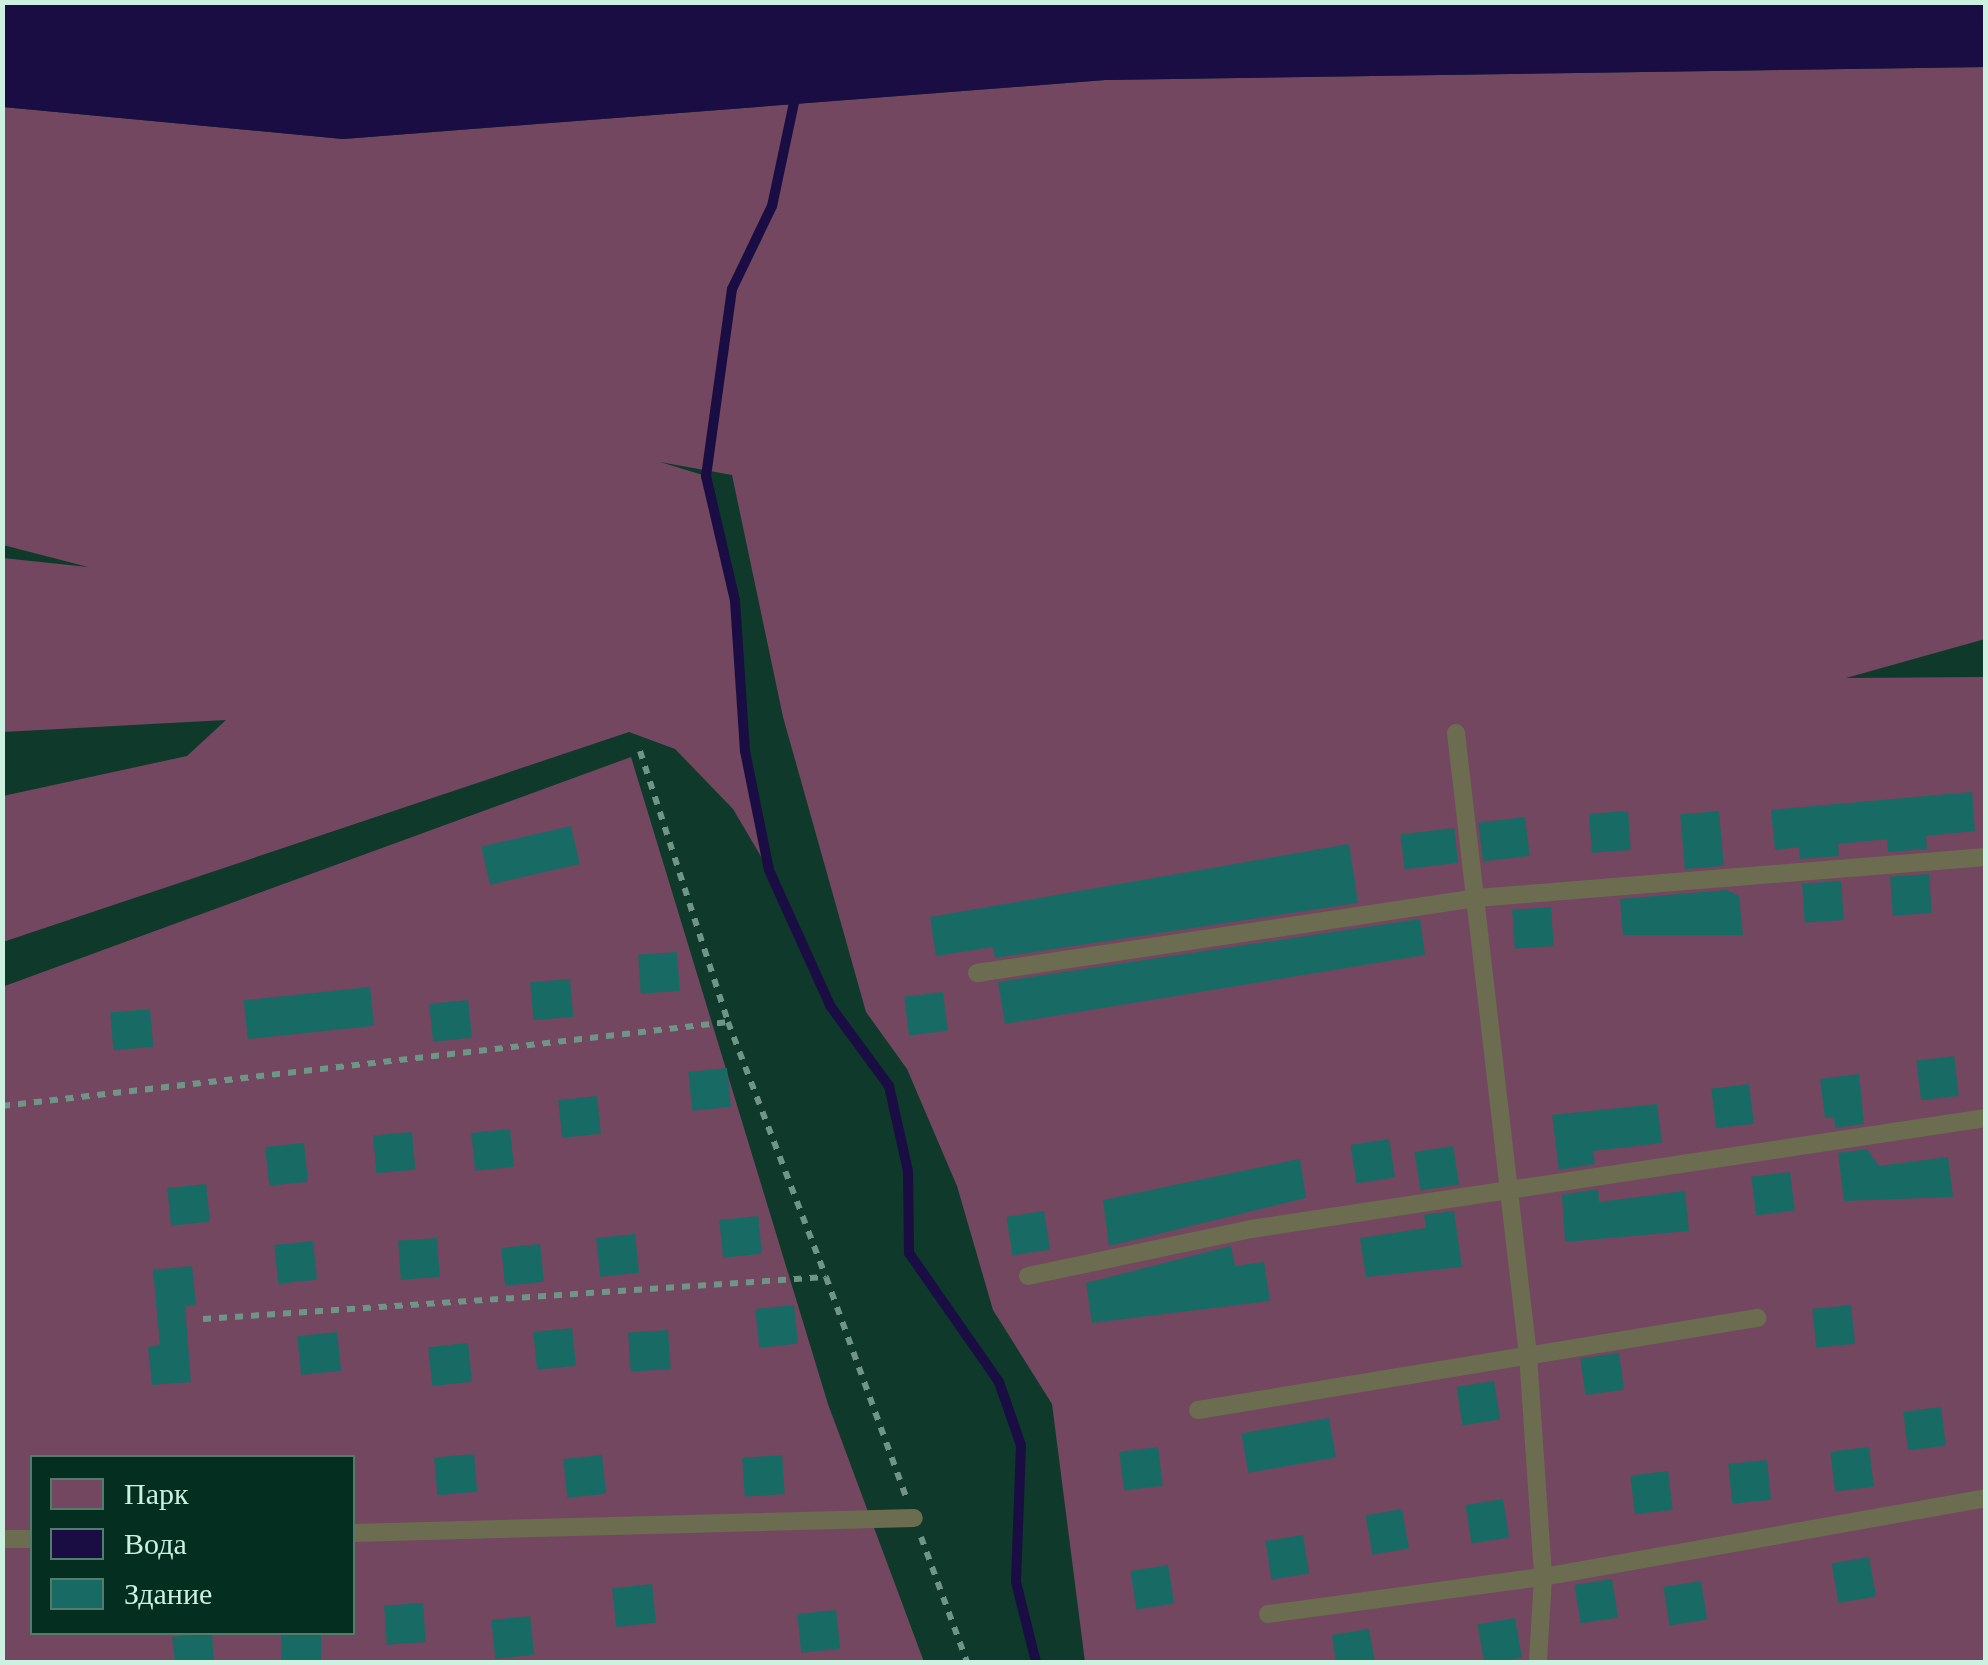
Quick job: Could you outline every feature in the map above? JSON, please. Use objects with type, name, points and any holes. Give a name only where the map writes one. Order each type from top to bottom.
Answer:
[{"type":"lane","points":[[1456,733],[1514,1195],[1542,1578],[1538,1662]]},
{"type":"lane","points":[[977,973],[1477,898],[1986,857]]},
{"type":"lane","points":[[1028,1276],[1251,1229],[1514,1195],[1986,1118]]},
{"type":"lane","points":[[1198,1410],[1758,1318]]},
{"type":"lane","points":[[1268,1614],[1542,1578],[1986,1498]]},
{"type":"lane","points":[[355,1533],[914,1518]]},
{"type":"lane","points":[[2,1539],[30,1539]]},
{"type":"path","points":[[640,751],[728,1022],[967,1662]]},
{"type":"path","points":[[2,1106],[728,1022]]},
{"type":"path","points":[[203,1318],[826,1277]]},
{"type":"green space","points":[[1985,67],[1985,639],[1846,678],[1985,677],[1985,1662],[1085,1662],[1052,1404],[993,1310],[957,1186],[907,1069],[866,1012],[783,717],[732,475],[660,462],[706,476],[735,601],[745,751],[769,870],[733,809],[675,749],[629,732],[3,942],[3,796],[187,756],[226,720],[3,732],[3,558],[88,567],[3,545],[3,107],[343,139],[1105,80]]},
{"type":"green space","points":[[631,757],[828,1404],[924,1662],[3,1662],[2,987]]},
{"type":"water","points":[[3,2],[1985,2],[1986,67],[1105,80],[343,139],[3,107]]},
{"type":"building","points":[[1972,792],[1975,831],[1926,836],[1927,849],[1888,852],[1887,839],[1838,844],[1839,856],[1800,859],[1799,847],[1775,850],[1771,810]]},
{"type":"building","points":[[1628,811],[1631,850],[1592,853],[1589,814]]},
{"type":"building","points":[[1719,811],[1724,866],[1685,869],[1680,814]]},
{"type":"building","points":[[1525,817],[1530,856],[1483,861],[1478,823]]},
{"type":"building","points":[[571,826],[580,864],[490,885],[481,847]]},
{"type":"building","points":[[1454,828],[1458,863],[1405,869],[1400,835]]},
{"type":"building","points":[[1349,844],[1358,903],[995,958],[993,947],[936,956],[930,917]]},
{"type":"building","points":[[1929,874],[1932,913],[1893,916],[1890,877]]},
{"type":"building","points":[[1841,881],[1844,920],[1805,923],[1802,884]]},
{"type":"building","points":[[1727,890],[1739,896],[1743,935],[1623,935],[1620,899]]},
{"type":"building","points":[[1551,907],[1554,946],[1515,949],[1512,910]]},
{"type":"building","points":[[1420,919],[1425,955],[1005,1024],[998,982]]},
{"type":"building","points":[[677,952],[680,991],[641,994],[638,955]]},
{"type":"building","points":[[570,979],[573,1017],[533,1020],[530,982]]},
{"type":"building","points":[[370,987],[374,1026],[248,1039],[244,1000]]},
{"type":"building","points":[[943,992],[948,1031],[909,1035],[904,997]]},
{"type":"building","points":[[468,1000],[472,1038],[433,1042],[429,1004]]},
{"type":"building","points":[[150,1009],[153,1047],[113,1050],[110,1012]]},
{"type":"building","points":[[1954,1056],[1959,1096],[1921,1100],[1916,1061]]},
{"type":"building","points":[[727,1068],[731,1107],[692,1111],[688,1072]]},
{"type":"building","points":[[1859,1074],[1864,1124],[1835,1128],[1834,1117],[1825,1118],[1820,1079]]},
{"type":"building","points":[[1749,1084],[1754,1124],[1716,1128],[1711,1089]]},
{"type":"building","points":[[597,1096],[601,1134],[562,1138],[558,1100]]},
{"type":"building","points":[[1657,1104],[1662,1143],[1593,1151],[1595,1164],[1559,1170],[1552,1115]]},
{"type":"building","points":[[510,1129],[514,1167],[475,1171],[471,1133]]},
{"type":"building","points":[[412,1132],[415,1170],[376,1173],[373,1135]]},
{"type":"building","points":[[1389,1139],[1395,1178],[1357,1184],[1350,1145]]},
{"type":"building","points":[[304,1143],[308,1182],[269,1186],[265,1147]]},
{"type":"building","points":[[1453,1146],[1459,1185],[1421,1191],[1414,1152]]},
{"type":"building","points":[[1867,1149],[1879,1166],[1948,1157],[1953,1197],[1844,1201],[1838,1153]]},
{"type":"building","points":[[1300,1159],[1306,1198],[1109,1246],[1103,1200]]},
{"type":"building","points":[[1790,1172],[1795,1211],[1756,1215],[1751,1177]]},
{"type":"building","points":[[206,1184],[210,1222],[171,1226],[167,1188]]},
{"type":"building","points":[[1598,1189],[1599,1202],[1685,1191],[1689,1231],[1565,1242],[1562,1195]]},
{"type":"building","points":[[1044,1211],[1050,1250],[1013,1255],[1006,1217]]},
{"type":"building","points":[[1454,1211],[1462,1267],[1366,1277],[1360,1238],[1426,1228],[1424,1215]]},
{"type":"building","points":[[758,1216],[762,1254],[723,1258],[719,1220]]},
{"type":"building","points":[[635,1234],[639,1273],[600,1277],[596,1238]]},
{"type":"building","points":[[437,1238],[440,1277],[401,1280],[398,1241]]},
{"type":"building","points":[[313,1241],[317,1280],[278,1284],[274,1245]]},
{"type":"building","points":[[540,1244],[544,1282],[505,1286],[501,1248]]},
{"type":"building","points":[[1231,1246],[1235,1266],[1264,1262],[1270,1301],[1092,1323],[1086,1283]]},
{"type":"building","points":[[192,1266],[196,1305],[185,1306],[191,1382],[152,1385],[148,1347],[160,1345],[153,1270]]},
{"type":"building","points":[[794,1305],[798,1344],[759,1348],[755,1309]]},
{"type":"building","points":[[1851,1305],[1855,1344],[1816,1348],[1812,1309]]},
{"type":"building","points":[[572,1328],[576,1366],[537,1370],[533,1332]]},
{"type":"building","points":[[668,1330],[671,1369],[631,1372],[628,1333]]},
{"type":"building","points":[[337,1332],[341,1371],[301,1375],[297,1336]]},
{"type":"building","points":[[468,1343],[472,1382],[432,1386],[428,1347]]},
{"type":"building","points":[[1619,1353],[1624,1390],[1586,1395],[1580,1358]]},
{"type":"building","points":[[1494,1381],[1500,1420],[1463,1425],[1456,1387]]},
{"type":"building","points":[[1941,1407],[1946,1446],[1908,1450],[1903,1412]]},
{"type":"building","points":[[1329,1418],[1336,1457],[1248,1473],[1241,1433]]},
{"type":"building","points":[[1158,1447],[1163,1486],[1124,1490],[1119,1452]]},
{"type":"building","points":[[1869,1447],[1874,1487],[1835,1491],[1830,1452]]},
{"type":"building","points":[[474,1454],[477,1492],[437,1495],[434,1457]]},
{"type":"building","points":[[602,1455],[606,1494],[567,1498],[563,1459]]},
{"type":"building","points":[[782,1455],[785,1494],[745,1497],[742,1458]]},
{"type":"building","points":[[1767,1460],[1771,1500],[1732,1504],[1728,1464]]},
{"type":"building","points":[[1668,1471],[1673,1510],[1635,1514],[1630,1476]]},
{"type":"building","points":[[1503,1499],[1509,1538],[1472,1543],[1465,1505]]},
{"type":"building","points":[[1402,1509],[1409,1548],[1373,1555],[1366,1515]]},
{"type":"building","points":[[1303,1535],[1309,1574],[1272,1579],[1265,1541]]},
{"type":"building","points":[[1869,1557],[1876,1596],[1839,1603],[1832,1564]]},
{"type":"building","points":[[1168,1565],[1174,1604],[1137,1609],[1130,1571]]},
{"type":"building","points":[[1612,1579],[1618,1618],[1581,1623],[1574,1585]]},
{"type":"building","points":[[1701,1581],[1707,1620],[1670,1625],[1663,1587]]},
{"type":"building","points":[[652,1584],[656,1623],[616,1627],[612,1588]]},
{"type":"building","points":[[423,1603],[426,1642],[387,1645],[384,1606]]},
{"type":"building","points":[[836,1610],[840,1649],[801,1653],[797,1614]]},
{"type":"building","points":[[530,1616],[534,1655],[495,1659],[491,1620]]},
{"type":"building","points":[[1515,1618],[1522,1657],[1484,1662],[1478,1625]]},
{"type":"building","points":[[1369,1629],[1375,1662],[1336,1662],[1332,1635]]},
{"type":"building","points":[[212,1635],[214,1662],[175,1662],[172,1637]]},
{"type":"building","points":[[281,1635],[321,1635],[321,1662],[281,1662]]},
{"type":"waterway","points":[[795,98],[772,206],[732,289],[706,476],[735,601],[745,751],[769,870],[831,1007],[889,1086],[908,1171],[909,1253],[999,1382],[1021,1445],[1016,1582],[1036,1662]]}]
